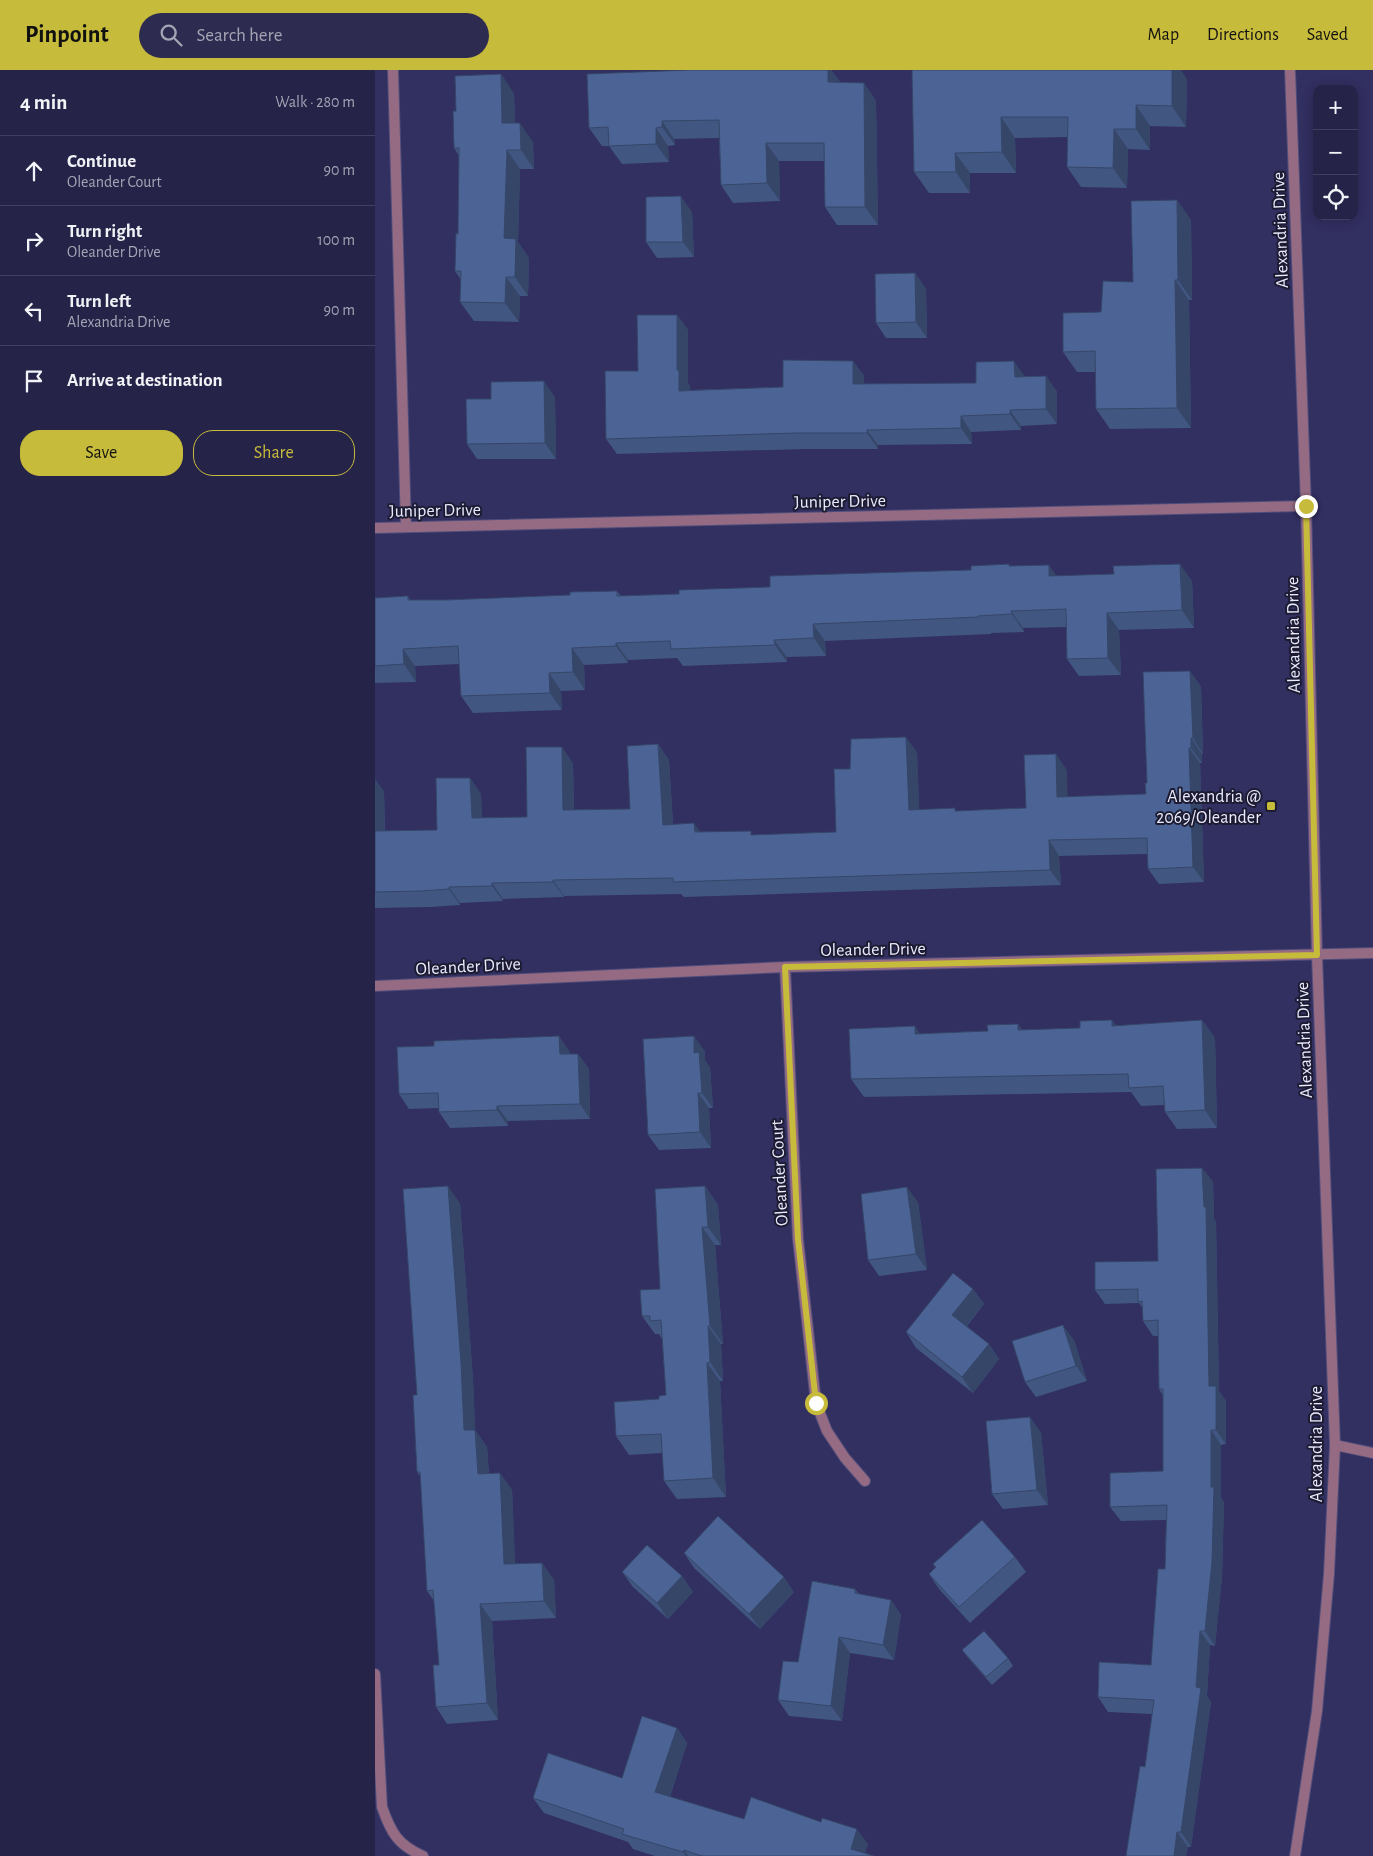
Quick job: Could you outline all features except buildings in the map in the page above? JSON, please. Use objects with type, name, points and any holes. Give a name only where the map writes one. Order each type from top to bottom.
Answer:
[{"type":"street","points":[[393,70],[407,527]]},
{"type":"street","name":"Alexandria Drive","points":[[1291,70],[1306,506],[1317,955],[1335,1445],[1329,1574],[1317,1711],[1295,1856]]},
{"type":"street","name":"Juniper Drive","points":[[375,528],[1306,506]]},
{"type":"street","name":"Oleander Drive","points":[[375,986],[785,967],[1373,954]]},
{"type":"street","name":"Oleander Court","points":[[785,967],[798,1239],[816,1403],[827,1431],[845,1458],[865,1481]]},
{"type":"street","points":[[1335,1445],[1373,1453]]},
{"type":"street","points":[[375,1674],[382,1807],[389,1827],[398,1839],[409,1849],[423,1856]]},
{"type":"place","name":"Alexandria @ 2069/Oleander","points":[[1271,806]]},
{"type":"route","points":[[816,1403],[798,1239],[785,967],[1317,955],[1306,506]]}]
